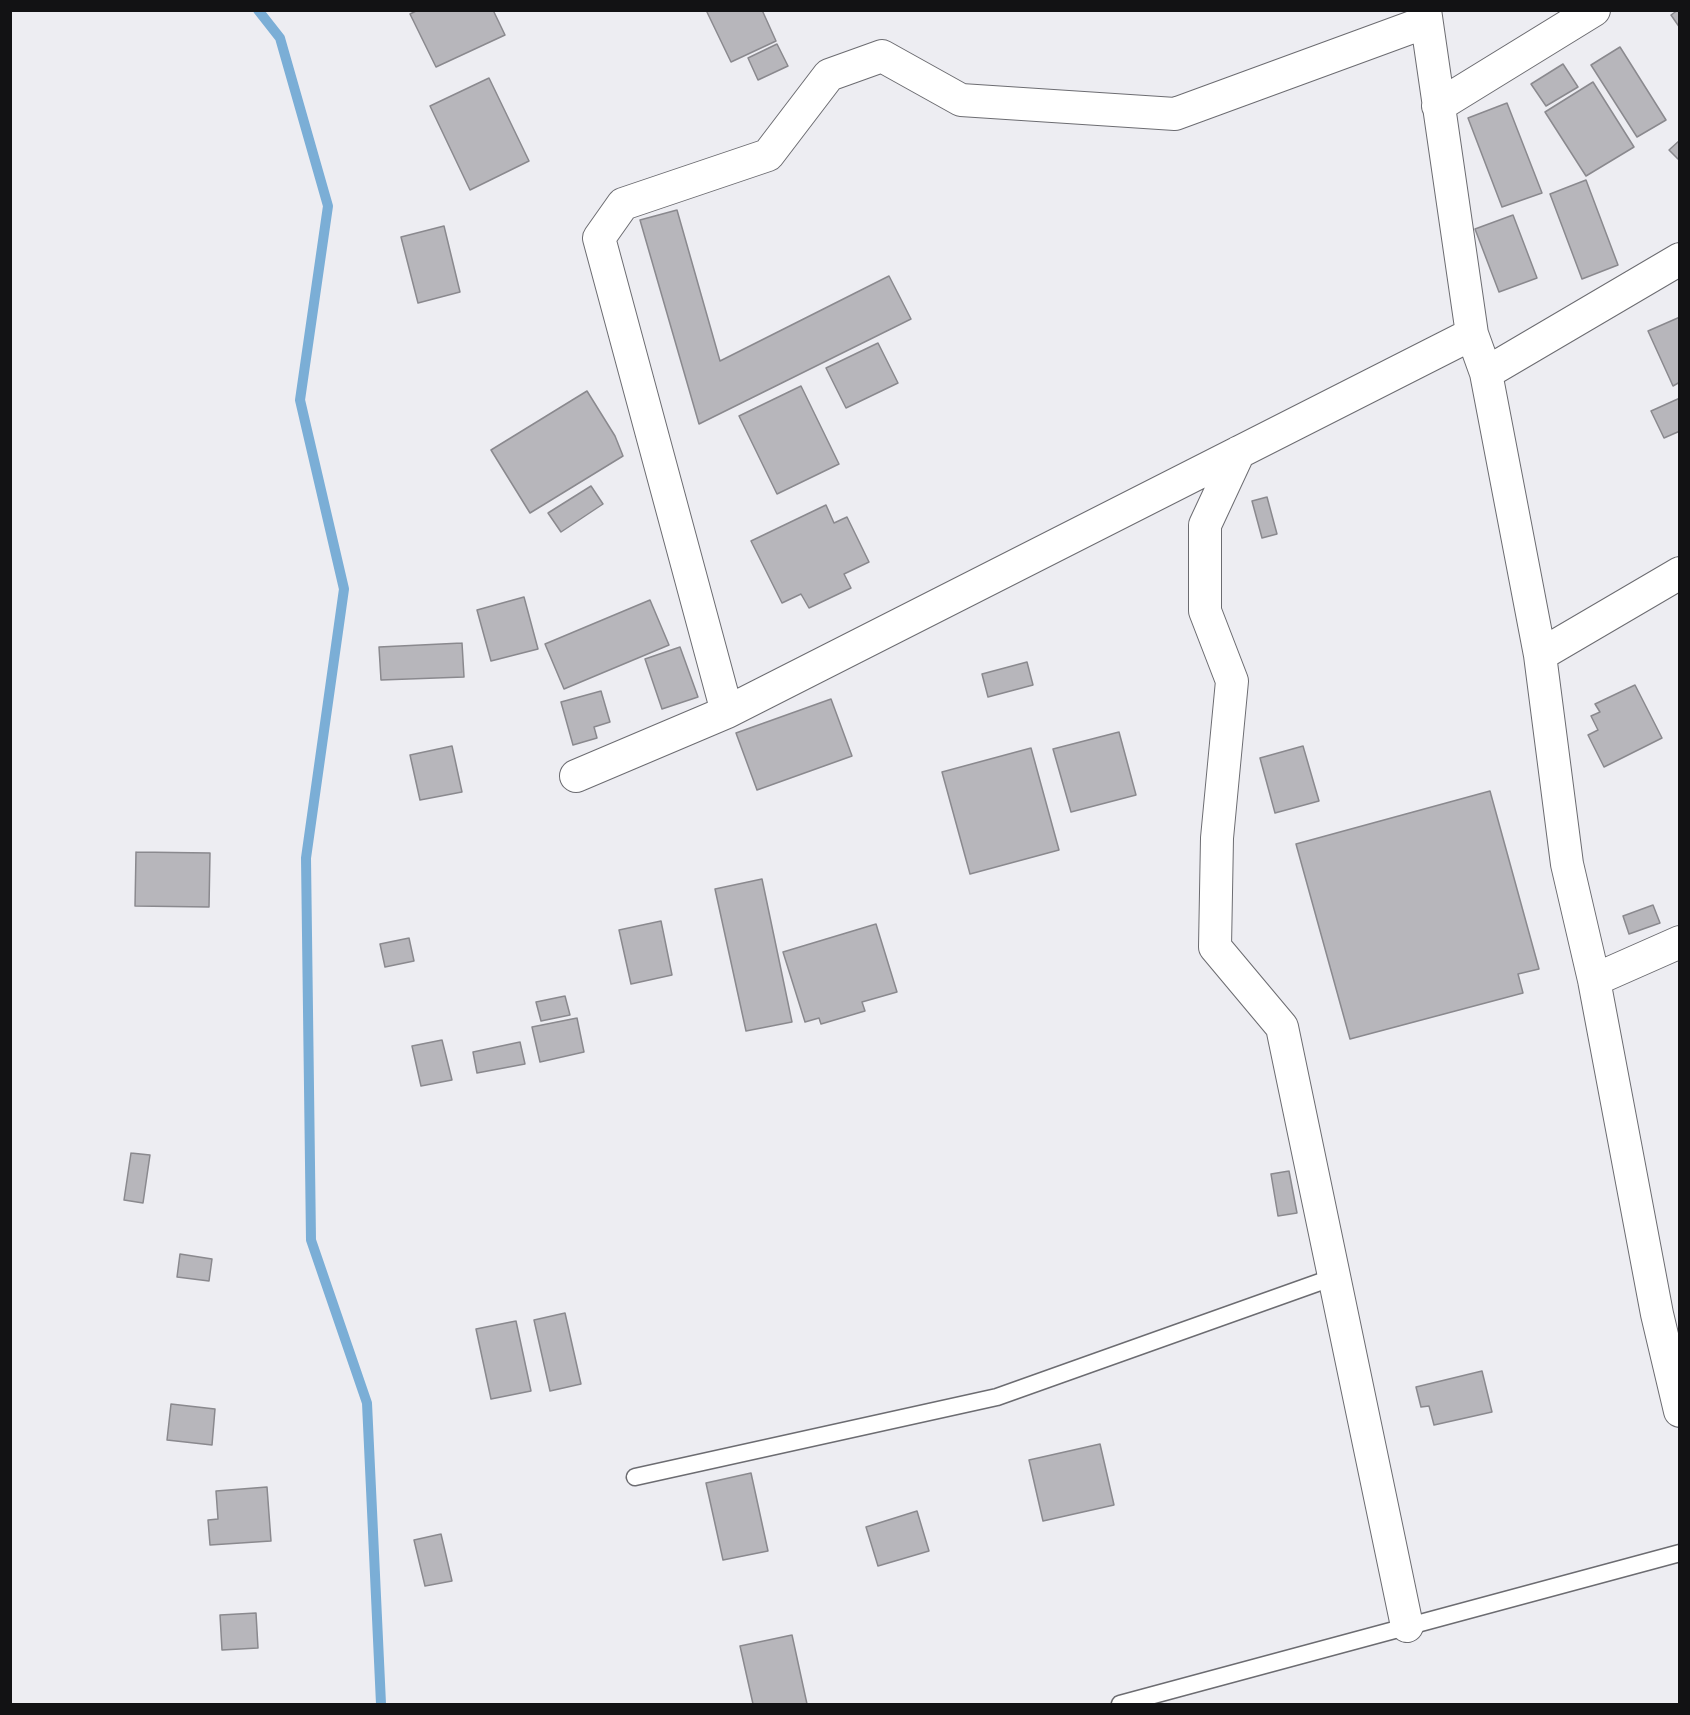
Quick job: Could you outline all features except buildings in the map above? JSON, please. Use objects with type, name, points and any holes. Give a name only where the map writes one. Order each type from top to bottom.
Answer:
[{"type":"street","points":[[1438,106],[1594,10]]},
{"type":"street","points":[[727,712],[599,238],[623,204],[768,155],[829,75],[882,56],[961,100],[1175,114],[1425,16],[1472,334],[1486,373],[1540,655],[1567,864],[1668,1308],[1680,1411]]},
{"type":"street","points":[[1486,373],[1680,259]]},
{"type":"street","points":[[576,776],[727,712],[1472,334]]},
{"type":"street","points":[[1239,452],[1205,525],[1205,611],[1232,681],[1217,838],[1215,947],[1282,1027],[1407,1626]]},
{"type":"street","points":[[1540,655],[1680,573]]},
{"type":"street","points":[[1594,980],[1680,942]]},
{"type":"lane","points":[[635,1477],[997,1397],[1334,1277]]},
{"type":"lane","points":[[1120,1704],[1680,1553]]},
{"type":"waterway","points":[[258,10],[280,38],[328,206],[300,400],[344,589],[306,858],[311,1240],[367,1403],[381,1704]]}]
